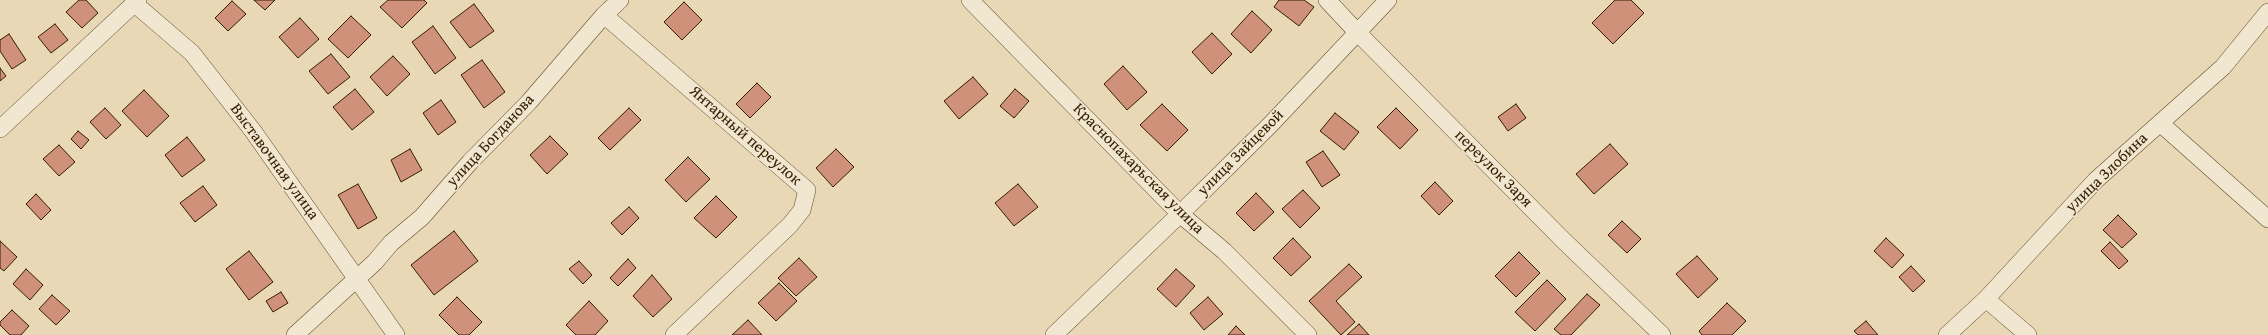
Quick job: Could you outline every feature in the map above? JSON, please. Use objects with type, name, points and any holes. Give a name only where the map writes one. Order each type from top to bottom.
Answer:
[{"type":"street","name":"улица Богданова","points":[[295,335],[375,262],[391,243],[422,217],[470,162],[529,102],[604,15],[620,0]]},
{"type":"street","name":"Краснопахарьская улица","points":[[970,0],[1180,214],[1224,251],[1308,335]]},
{"type":"street","name":"переулок Заря","points":[[1327,0],[1356,32],[1564,241],[1662,335]]},
{"type":"street","name":"улица Зайцевой","points":[[1054,335],[1271,124],[1356,32],[1388,0]]},
{"type":"street","points":[[2262,0],[2268,10]]},
{"type":"street","points":[[0,129],[136,2]]},
{"type":"street","name":"Выставочная улица","points":[[136,2],[192,53],[253,131],[357,277],[396,335]]},
{"type":"street","name":"улица Злобина","points":[[1947,335],[1986,299],[2096,180],[2223,67],[2268,10]]},
{"type":"street","name":"Янтарный переулок","points":[[604,15],[808,190],[802,210],[790,225],[674,335]]},
{"type":"street","points":[[2160,123],[2268,219]]},
{"type":"street","points":[[1986,299],[2028,335]]},
{"type":"building","points":[[79,0],[86,0],[98,13],[82,28],[66,12]]},
{"type":"building","points":[[254,0],[275,0],[265,10]]},
{"type":"building","points":[[388,0],[424,0],[427,3],[402,28],[380,7]]},
{"type":"building","points":[[1279,0],[1304,0],[1314,7],[1299,26],[1274,7]]},
{"type":"building","points":[[1615,0],[1631,0],[1644,13],[1613,44],[1592,23]]},
{"type":"building","points":[[232,1],[246,14],[228,31],[215,18]]},
{"type":"building","points":[[684,2],[702,20],[682,40],[664,22]]},
{"type":"building","points":[[474,4],[494,31],[470,48],[450,22]]},
{"type":"building","points":[[1252,11],[1272,30],[1251,53],[1231,34]]},
{"type":"building","points":[[351,16],[371,35],[348,58],[328,39]]},
{"type":"building","points":[[300,18],[319,39],[298,58],[279,37]]},
{"type":"building","points":[[55,24],[68,40],[51,53],[38,37]]},
{"type":"building","points":[[433,26],[456,58],[435,74],[412,42]]},
{"type":"building","points":[[1212,33],[1232,54],[1212,74],[1192,52]]},
{"type":"building","points":[[9,34],[26,60],[12,69],[0,51],[0,40]]},
{"type":"building","points":[[331,54],[350,77],[328,94],[309,71]]},
{"type":"building","points":[[393,56],[410,74],[387,96],[370,77]]},
{"type":"building","points":[[482,60],[505,92],[484,108],[461,75]]},
{"type":"building","points":[[1123,66],[1147,92],[1127,110],[1104,84]]},
{"type":"building","points":[[0,68],[6,76],[0,81]]},
{"type":"building","points":[[973,77],[988,94],[959,119],[944,101]]},
{"type":"building","points":[[757,83],[771,97],[750,118],[736,104]]},
{"type":"building","points":[[355,89],[374,112],[352,130],[333,107]]},
{"type":"building","points":[[1015,89],[1029,101],[1014,118],[1000,106]]},
{"type":"building","points":[[144,90],[169,116],[147,137],[122,111]]},
{"type":"building","points":[[441,100],[456,122],[438,135],[423,113]]},
{"type":"building","points":[[1162,104],[1188,130],[1167,151],[1140,125]]},
{"type":"building","points":[[1516,104],[1526,118],[1508,131],[1498,117]]},
{"type":"building","points":[[105,108],[121,125],[106,139],[90,122]]},
{"type":"building","points":[[629,108],[641,120],[610,150],[598,138]]},
{"type":"building","points":[[1396,108],[1418,130],[1400,149],[1377,127]]},
{"type":"building","points":[[1335,113],[1359,132],[1344,150],[1320,131]]},
{"type":"building","points":[[78,131],[89,140],[81,149],[71,139]]},
{"type":"building","points":[[550,136],[568,154],[547,174],[530,155]]},
{"type":"building","points":[[187,137],[205,160],[182,177],[165,155]]},
{"type":"building","points":[[1610,144],[1628,164],[1594,194],[1576,174]]},
{"type":"building","points":[[59,145],[75,162],[59,176],[43,159]]},
{"type":"building","points":[[410,149],[422,170],[401,182],[391,160]]},
{"type":"building","points":[[836,149],[854,167],[833,187],[816,168]]},
{"type":"building","points":[[1323,151],[1340,175],[1322,187],[1306,162]]},
{"type":"building","points":[[688,157],[710,179],[686,202],[665,180]]},
{"type":"building","points":[[1435,182],[1453,201],[1439,215],[1421,196]]},
{"type":"building","points":[[358,184],[377,218],[358,229],[338,195]]},
{"type":"building","points":[[1018,184],[1038,207],[1014,226],[995,203]]},
{"type":"building","points":[[203,186],[217,205],[195,222],[180,203]]},
{"type":"building","points":[[1303,190],[1320,208],[1300,228],[1282,209]]},
{"type":"building","points":[[1256,193],[1274,212],[1254,231],[1236,213]]},
{"type":"building","points":[[36,194],[51,210],[41,220],[26,204]]},
{"type":"building","points":[[716,196],[737,217],[716,238],[694,218]]},
{"type":"building","points":[[629,207],[639,218],[622,235],[611,223]]},
{"type":"building","points":[[2118,215],[2137,234],[2122,248],[2103,230]]},
{"type":"building","points":[[1622,221],[1641,239],[1627,253],[1608,235]]},
{"type":"building","points":[[454,231],[478,261],[434,295],[411,265]]},
{"type":"building","points":[[1293,238],[1311,257],[1291,276],[1273,258]]},
{"type":"building","points":[[1886,238],[1904,255],[1892,268],[1874,251]]},
{"type":"building","points":[[0,241],[17,257],[4,271],[0,268]]},
{"type":"building","points":[[2110,242],[2128,261],[2119,269],[2101,251]]},
{"type":"building","points":[[249,251],[273,282],[249,300],[226,269]]},
{"type":"building","points":[[1519,252],[1540,273],[1516,297],[1495,276]]},
{"type":"building","points":[[1697,256],[1718,279],[1698,298],[1676,274]]},
{"type":"building","points":[[799,258],[817,277],[796,296],[778,278]]},
{"type":"building","points":[[628,259],[636,268],[618,286],[610,278]]},
{"type":"building","points":[[579,261],[592,275],[583,284],[569,269]]},
{"type":"building","points":[[1349,264],[1362,277],[1336,301],[1355,322],[1341,335],[1309,301]]},
{"type":"building","points":[[1911,266],[1925,281],[1913,292],[1899,277]]},
{"type":"building","points":[[26,269],[43,285],[30,300],[13,284]]},
{"type":"building","points":[[1176,269],[1195,286],[1176,307],[1157,289]]},
{"type":"building","points":[[652,275],[672,299],[653,317],[633,296]]},
{"type":"building","points":[[1547,280],[1566,299],[1535,331],[1515,312]]},
{"type":"building","points":[[779,283],[797,301],[776,321],[758,303]]},
{"type":"building","points":[[281,292],[288,303],[273,312],[266,301]]},
{"type":"building","points":[[1587,294],[1600,305],[1571,335],[1561,335],[1554,329]]},
{"type":"building","points":[[52,295],[70,311],[56,325],[39,309]]},
{"type":"building","points":[[457,297],[482,322],[469,335],[459,335],[439,315]]},
{"type":"building","points":[[1208,297],[1223,314],[1204,330],[1190,313]]},
{"type":"building","points":[[589,301],[608,321],[595,335],[576,335],[566,325]]},
{"type":"building","points":[[1727,303],[1746,321],[1732,335],[1702,335],[1699,331]]},
{"type":"building","points":[[12,310],[29,326],[21,335],[10,335],[0,325],[0,322]]},
{"type":"building","points":[[748,320],[762,335],[732,335]]},
{"type":"building","points":[[1866,321],[1878,335],[1858,335],[1854,331]]},
{"type":"building","points":[[1359,324],[1369,335],[1347,335]]},
{"type":"building","points":[[1236,326],[1245,335],[1228,335]]}]
